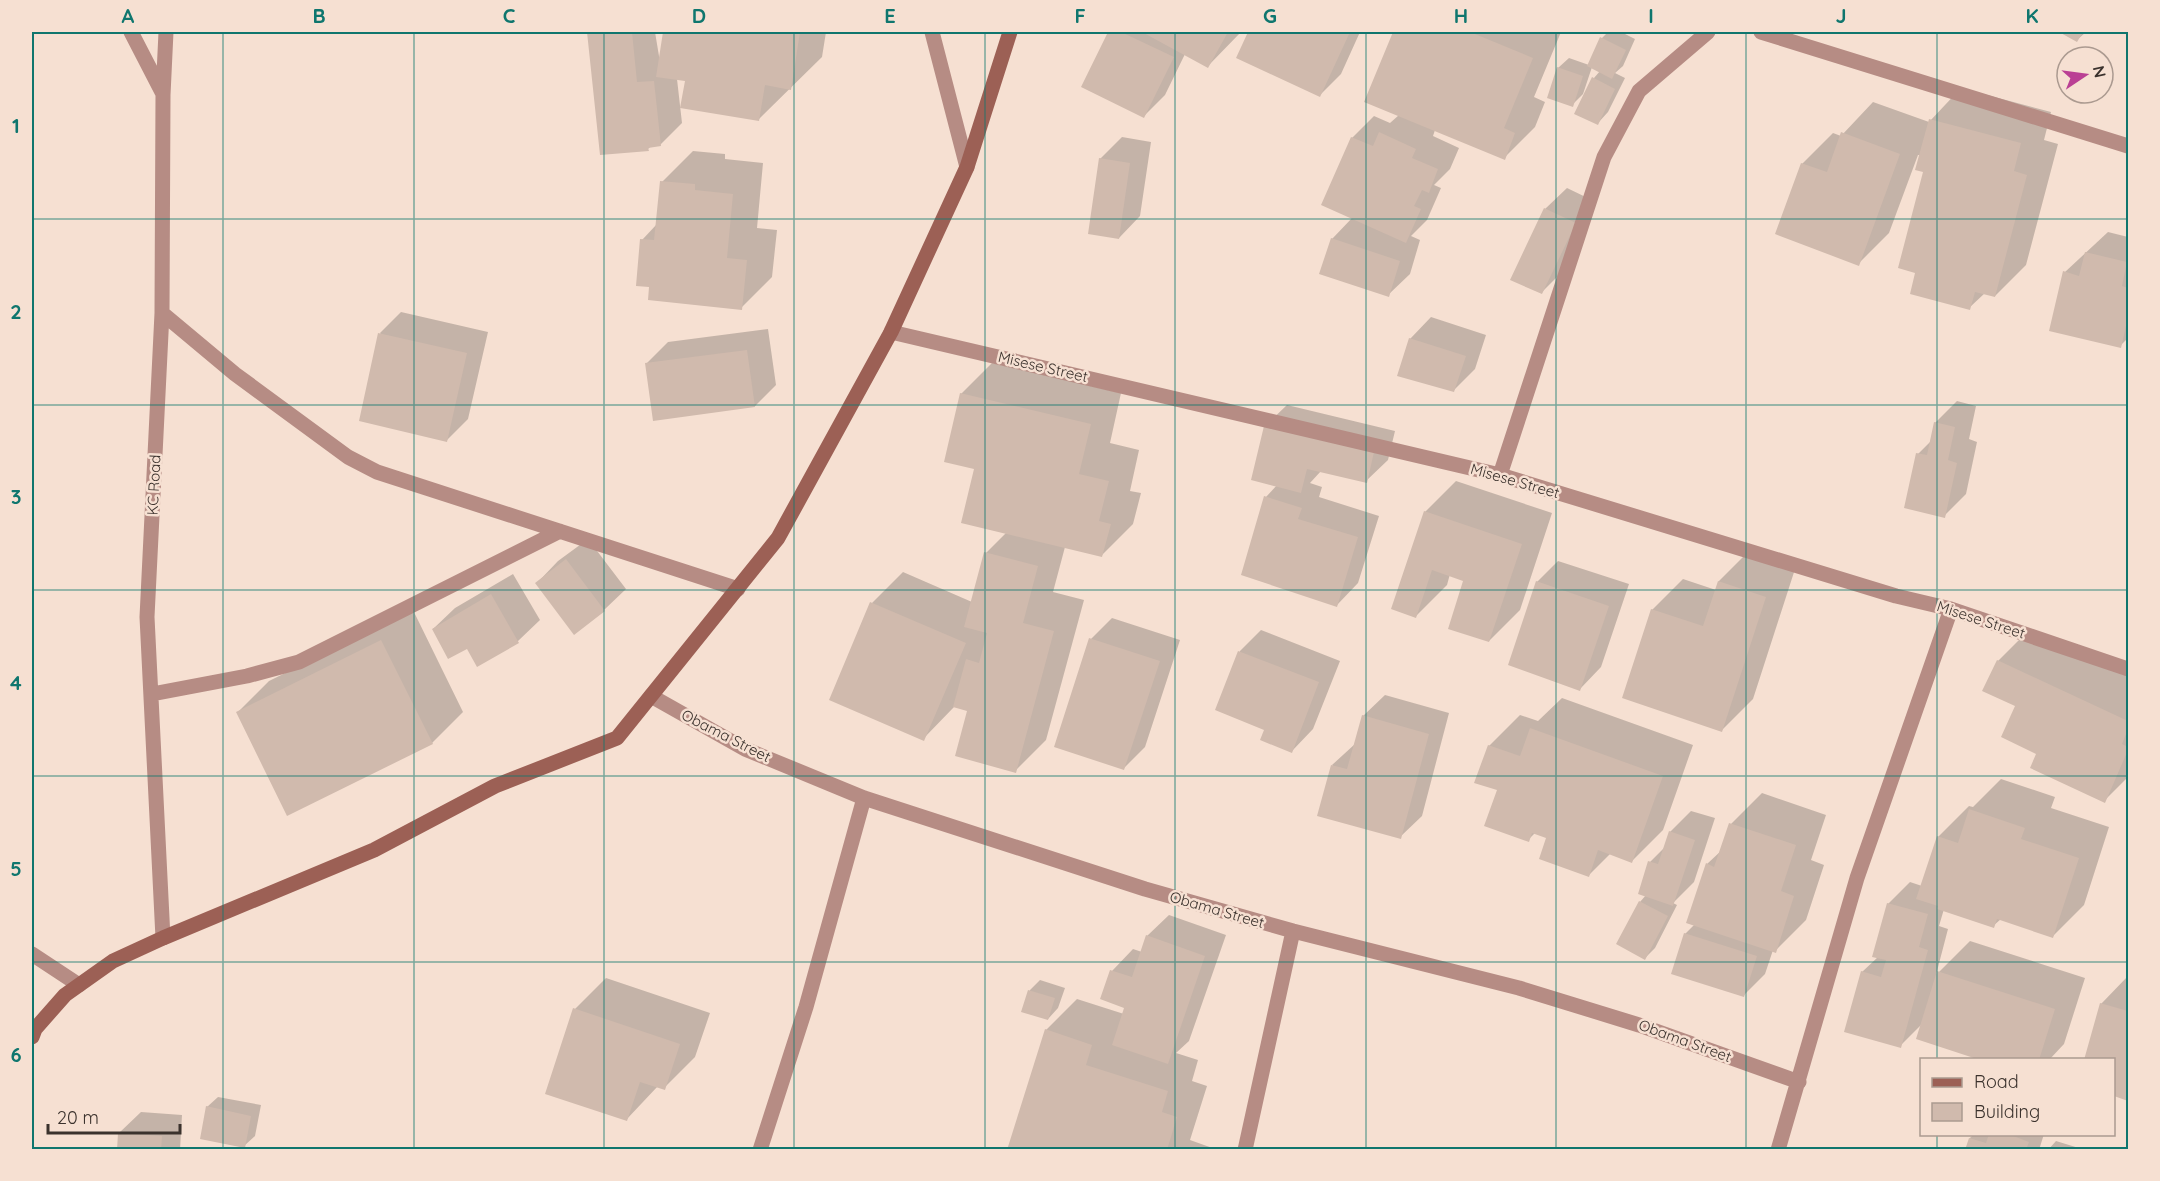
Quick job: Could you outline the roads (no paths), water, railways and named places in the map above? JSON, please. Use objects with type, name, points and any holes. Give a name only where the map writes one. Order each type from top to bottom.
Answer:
[{"type":"street","points":[[131,32],[163,95]]},
{"type":"street","name":"KC Road","points":[[163,938],[147,617],[162,313],[165,32]]},
{"type":"street","points":[[932,32],[967,167]]},
{"type":"street","points":[[32,1037],[35,1029],[65,995],[113,962],[163,938],[374,850],[495,786],[617,738],[778,538],[891,332],[967,167],[1010,32]]},
{"type":"street","points":[[1500,475],[1604,157],[1639,90],[1708,32]]},
{"type":"street","points":[[1761,32],[2128,146]]},
{"type":"street","points":[[162,313],[235,374],[348,457],[377,472],[738,589]]},
{"type":"street","name":"Misese Street","points":[[891,332],[1500,475],[1896,596],[1951,609],[2128,669]]},
{"type":"street","points":[[152,694],[248,676],[299,662],[560,531]]},
{"type":"street","points":[[1778,1149],[1857,878],[1951,609]]},
{"type":"street","name":"Obama Street","points":[[651,696],[745,749],[864,798],[1145,889],[1293,931],[1520,988],[1639,1025],[1799,1082]]},
{"type":"street","points":[[760,1149],[806,1007],[864,798]]},
{"type":"street","points":[[1245,1149],[1293,931]]},
{"type":"street","points":[[32,954],[79,985]]}]
